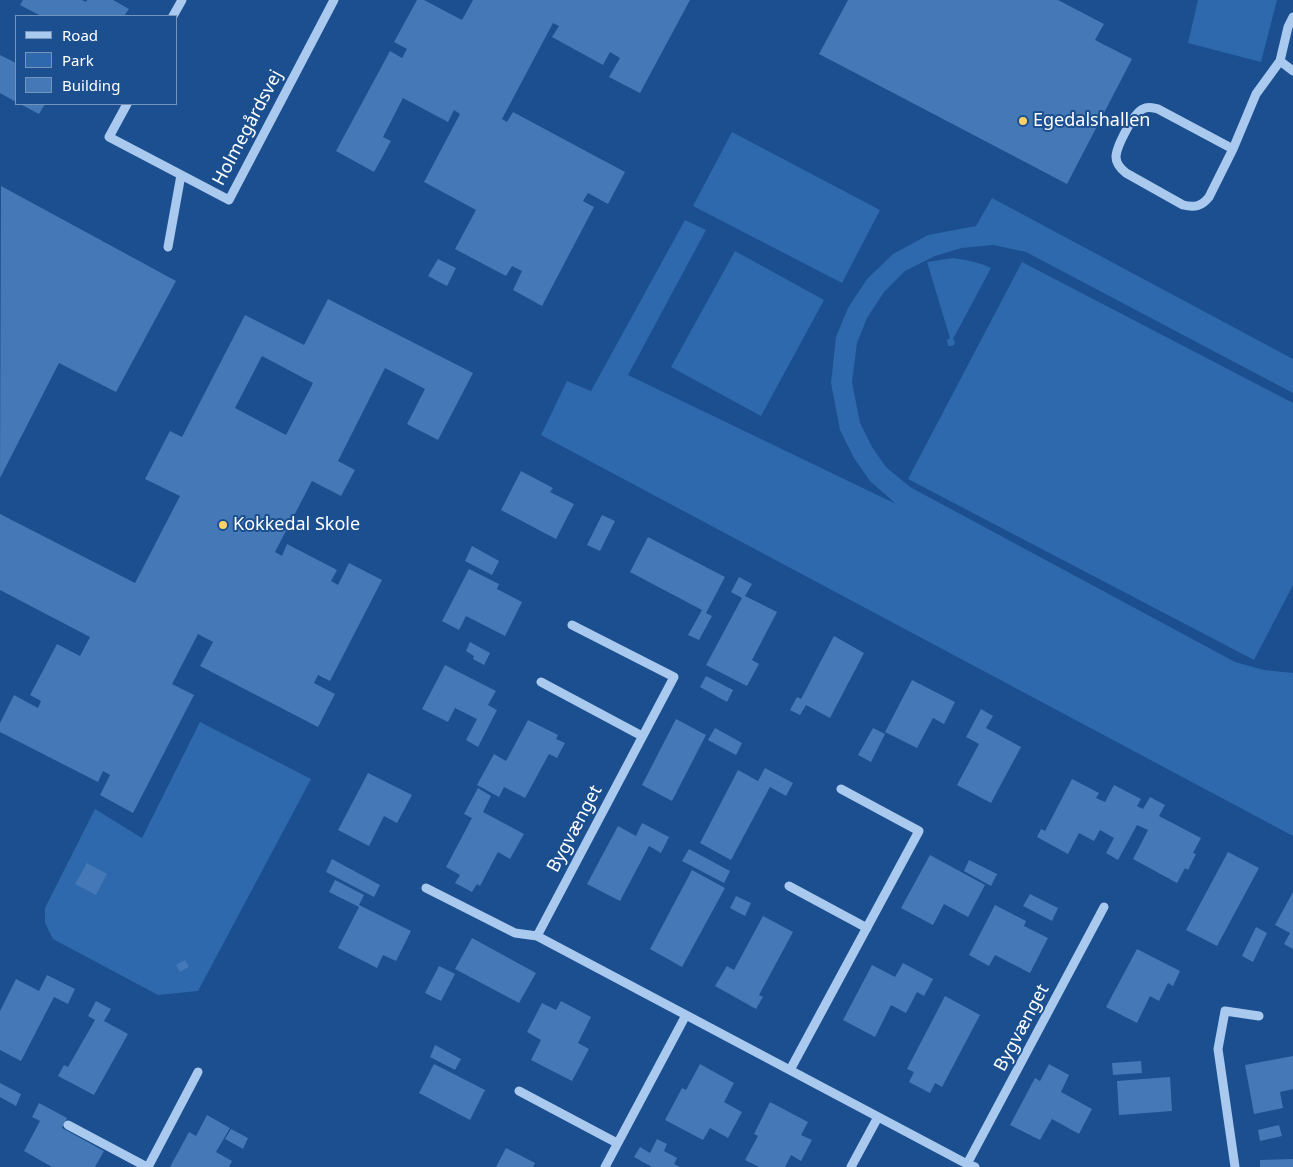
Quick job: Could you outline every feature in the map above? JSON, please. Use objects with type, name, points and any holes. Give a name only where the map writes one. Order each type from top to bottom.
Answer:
[{"type":"street","points":[[174,15],[182,0]]},
{"type":"street","name":"Holmegårdsvej","points":[[126,105],[109,137],[229,200],[334,0]]},
{"type":"street","points":[[1233,149],[1151,107],[1137,112],[1118,148],[1116,156],[1121,169],[1126,173],[1183,205],[1190,207],[1204,203],[1209,197],[1233,149],[1256,94],[1280,61],[1288,27],[1293,17]]},
{"type":"street","points":[[1280,61],[1293,71]]},
{"type":"street","points":[[168,247],[181,175]]},
{"type":"street","name":"Bygvænget","points":[[537,936],[674,677],[572,625]]},
{"type":"street","points":[[541,682],[642,736]]},
{"type":"street","points":[[790,1070],[919,831],[842,789]]},
{"type":"street","points":[[789,886],[867,928]]},
{"type":"street","name":"Bygvænget","points":[[426,888],[515,933],[537,936],[971,1166],[1104,907]]},
{"type":"street","points":[[1234,1167],[1218,1049],[1226,1011],[1259,1016]]},
{"type":"street","points":[[605,1167],[686,1015]]},
{"type":"street","points":[[68,1125],[148,1167],[198,1072]]},
{"type":"street","points":[[519,1091],[617,1144]]},
{"type":"street","points":[[851,1167],[878,1117]]},
{"type":"green space","points":[[1198,0],[1277,0],[1261,62],[1188,43]]},
{"type":"green space","points":[[732,132],[880,210],[842,283],[693,206]]},
{"type":"green space","points":[[992,198],[1293,359],[1293,393],[1026,252],[993,245],[962,248],[935,256],[905,271],[884,292],[867,318],[857,343],[852,382],[860,423],[872,447],[886,467],[910,487],[1235,662],[1264,670],[1293,673],[1293,836],[541,435],[567,381],[591,391],[685,220],[706,230],[628,375],[896,504],[870,481],[854,458],[840,430],[831,383],[836,337],[848,308],[867,279],[893,254],[928,235],[976,226]]},
{"type":"green space","points":[[735,251],[824,300],[761,416],[671,367]]},
{"type":"green space","points":[[953,258],[968,260],[991,268],[953,339],[954,345],[948,346],[947,340],[950,338],[927,262]]},
{"type":"green space","points":[[1022,262],[1293,403],[1293,585],[1254,660],[908,479]]},
{"type":"green space","points":[[200,722],[311,779],[198,991],[158,995],[53,939],[45,923],[45,908],[95,809],[142,838]]},
{"type":"building","points":[[23,0],[82,0],[86,2],[87,0],[113,0],[129,9],[125,15],[39,15],[20,5]]},
{"type":"building","points":[[417,0],[424,0],[462,20],[473,0],[690,0],[640,93],[609,77],[620,58],[610,52],[603,65],[552,37],[559,26],[553,23],[502,119],[507,122],[513,112],[625,172],[608,204],[588,193],[583,201],[594,207],[542,306],[513,290],[522,271],[512,266],[506,276],[455,249],[476,210],[424,182],[460,114],[454,110],[448,122],[403,98],[383,137],[391,141],[374,172],[336,151],[390,51],[402,58],[407,49],[394,42]]},
{"type":"building","name":"Egedalshallen","points":[[848,0],[1058,0],[1104,24],[1095,40],[1132,59],[1067,184],[819,54]]},
{"type":"building","points":[[0,55],[15,62],[15,101],[0,93]]},
{"type":"building","points":[[22,105],[44,105],[39,114]]},
{"type":"building","points":[[1,186],[176,281],[116,392],[59,363],[0,478]]},
{"type":"building","points":[[438,259],[456,268],[447,286],[428,276]]},
{"type":"building","points":[[328,299],[473,373],[438,440],[407,424],[425,389],[385,368],[338,461],[355,470],[341,496],[312,481],[275,552],[282,556],[287,544],[337,570],[331,581],[338,585],[349,563],[382,580],[330,681],[318,675],[314,683],[335,694],[318,727],[200,666],[213,642],[198,634],[172,684],[194,695],[133,813],[100,795],[110,775],[103,771],[98,782],[0,732],[0,723],[14,695],[38,708],[41,701],[30,695],[57,644],[80,656],[90,637],[0,590],[0,514],[135,583],[180,496],[145,479],[170,431],[182,437],[245,315],[304,345]],"holes":[[[262,356],[313,383],[286,435],[235,408]]]},
{"type":"building","points":[[521,471],[553,488],[550,492],[574,504],[556,539],[501,510]]},
{"type":"building","points":[[602,515],[615,521],[600,551],[587,545]]},
{"type":"building","points":[[648,537],[725,577],[706,613],[712,616],[699,640],[688,635],[702,610],[630,572]]},
{"type":"building","points":[[472,546],[499,561],[492,575],[465,561]]},
{"type":"building","points":[[469,569],[499,584],[497,589],[522,602],[505,636],[466,616],[459,630],[442,621]]},
{"type":"building","points":[[739,577],[752,584],[745,596],[777,612],[752,660],[759,664],[747,686],[706,665],[742,598],[731,592]]},
{"type":"building","points":[[834,636],[864,653],[830,718],[806,705],[800,715],[790,710],[797,697],[801,699]]},
{"type":"building","points":[[470,642],[490,653],[484,665],[473,659],[474,656],[466,651]]},
{"type":"building","points":[[445,665],[496,691],[488,705],[497,710],[478,747],[466,740],[477,719],[455,708],[448,722],[422,709]]},
{"type":"building","points":[[706,676],[733,690],[727,702],[700,687]]},
{"type":"building","points":[[912,680],[955,702],[944,724],[933,718],[917,748],[885,732]]},
{"type":"building","points":[[981,709],[993,716],[986,728],[1021,747],[991,803],[957,785],[979,744],[966,737]]},
{"type":"building","points":[[676,719],[706,735],[672,801],[642,785]]},
{"type":"building","points":[[528,720],[558,735],[556,739],[565,743],[557,758],[549,754],[525,798],[504,787],[499,797],[477,785],[494,754],[506,761]]},
{"type":"building","points":[[715,728],[742,743],[736,755],[708,740]]},
{"type":"building","points":[[873,728],[885,734],[871,762],[858,755]]},
{"type":"building","points":[[765,768],[793,783],[786,796],[770,787],[731,860],[700,843],[738,770],[758,781]]},
{"type":"building","points":[[368,773],[412,795],[397,823],[384,816],[369,846],[338,830]]},
{"type":"building","points":[[1072,779],[1099,793],[1096,798],[1105,802],[1114,785],[1141,799],[1137,806],[1143,809],[1150,797],[1165,805],[1159,816],[1201,838],[1193,853],[1196,854],[1188,870],[1185,868],[1177,883],[1133,859],[1148,830],[1137,825],[1118,860],[1106,853],[1114,838],[1100,830],[1094,841],[1079,833],[1068,854],[1037,837],[1041,829],[1045,831]]},
{"type":"building","points":[[478,788],[491,796],[483,812],[524,834],[510,859],[498,852],[480,886],[477,884],[472,892],[455,883],[460,875],[446,867],[472,818],[464,814]]},
{"type":"building","points":[[642,823],[669,837],[661,853],[649,846],[620,901],[587,884],[618,826],[636,836]]},
{"type":"building","points":[[689,849],[730,871],[724,883],[682,861]]},
{"type":"building","points":[[1228,852],[1259,868],[1217,946],[1186,930]]},
{"type":"building","points":[[930,855],[985,885],[968,917],[944,904],[933,925],[901,908]]},
{"type":"building","points":[[332,859],[380,885],[374,897],[326,872]]},
{"type":"building","points":[[969,860],[997,874],[991,886],[964,871]]},
{"type":"building","points":[[87,863],[107,874],[96,895],[75,884]]},
{"type":"building","points":[[692,870],[725,888],[682,967],[650,949]]},
{"type":"building","points":[[335,880],[364,895],[359,905],[411,931],[396,961],[383,955],[377,968],[338,948],[359,907],[329,892]]},
{"type":"building","points":[[1293,892],[1293,949],[1284,944],[1290,933],[1275,925]]},
{"type":"building","points":[[1030,894],[1058,908],[1052,921],[1023,906]]},
{"type":"building","points":[[736,896],[751,903],[745,916],[730,908]]},
{"type":"building","points":[[995,905],[1026,921],[1024,926],[1048,938],[1030,973],[995,955],[989,966],[969,955]]},
{"type":"building","points":[[763,916],[793,932],[759,995],[763,997],[756,1009],[715,986],[727,966],[734,970]]},
{"type":"building","points":[[1256,927],[1267,933],[1253,962],[1242,956]]},
{"type":"building","points":[[472,938],[536,973],[519,1003],[455,969]]},
{"type":"building","points":[[1137,949],[1180,971],[1173,986],[1168,983],[1159,1001],[1150,996],[1137,1023],[1106,1007]]},
{"type":"building","points":[[185,960],[189,967],[180,972],[176,965]]},
{"type":"building","points":[[903,963],[933,979],[924,996],[917,992],[906,1013],[891,1005],[875,1037],[843,1020],[872,965],[895,977]]},
{"type":"building","points":[[439,966],[455,974],[441,1001],[425,993]]},
{"type":"building","points":[[47,975],[75,989],[68,1004],[54,997],[21,1061],[0,1050],[0,1011],[16,979],[39,991]]},
{"type":"building","points":[[945,996],[980,1015],[942,1087],[935,1083],[930,1093],[909,1082],[914,1072],[907,1069]]},
{"type":"building","points":[[96,1001],[111,1009],[104,1021],[128,1034],[94,1095],[58,1076],[64,1065],[68,1067],[95,1020],[88,1016]]},
{"type":"building","points":[[561,1001],[591,1017],[578,1043],[589,1049],[572,1081],[531,1060],[541,1040],[527,1032],[542,1003],[556,1010]]},
{"type":"building","points":[[435,1045],[461,1059],[455,1070],[430,1057]]},
{"type":"building","points":[[1293,1056],[1293,1089],[1280,1092],[1283,1108],[1254,1114],[1245,1065]]},
{"type":"building","points":[[1141,1061],[1142,1073],[1113,1075],[1112,1063]]},
{"type":"building","points":[[434,1064],[485,1090],[470,1120],[419,1093]]},
{"type":"building","points":[[700,1064],[734,1083],[724,1102],[742,1112],[728,1138],[710,1128],[703,1140],[665,1120],[682,1088],[686,1090]]},
{"type":"building","points":[[1049,1064],[1069,1075],[1061,1092],[1092,1109],[1079,1134],[1052,1119],[1040,1140],[1010,1125],[1035,1078],[1040,1081]]},
{"type":"building","points":[[1170,1077],[1172,1111],[1119,1115],[1117,1081]]},
{"type":"building","points":[[0,1083],[21,1094],[16,1106],[0,1097]]},
{"type":"building","points":[[770,1102],[808,1122],[801,1135],[812,1140],[801,1161],[791,1155],[785,1167],[759,1167],[745,1160],[758,1136],[754,1134]]},
{"type":"building","points":[[39,1103],[67,1118],[62,1128],[104,1151],[95,1167],[52,1167],[24,1151],[40,1121],[32,1117]]},
{"type":"building","points":[[207,1115],[230,1128],[216,1152],[232,1161],[229,1167],[170,1167],[189,1132],[196,1136]]},
{"type":"building","points":[[1279,1125],[1282,1136],[1260,1141],[1258,1130]]},
{"type":"building","points":[[231,1129],[248,1138],[243,1149],[225,1139]]},
{"type":"building","points":[[657,1139],[667,1144],[664,1151],[677,1158],[674,1164],[680,1167],[652,1167],[634,1157],[640,1147],[650,1153]]},
{"type":"building","points":[[506,1148],[535,1163],[533,1167],[496,1167]]},
{"type":"building","points":[[1293,1159],[1293,1167],[1260,1167],[1260,1160]]},
{"type":"place","name":"Egedalshallen","points":[[1023,121]]},
{"type":"place","name":"Kokkedal Skole","points":[[223,525]]}]
